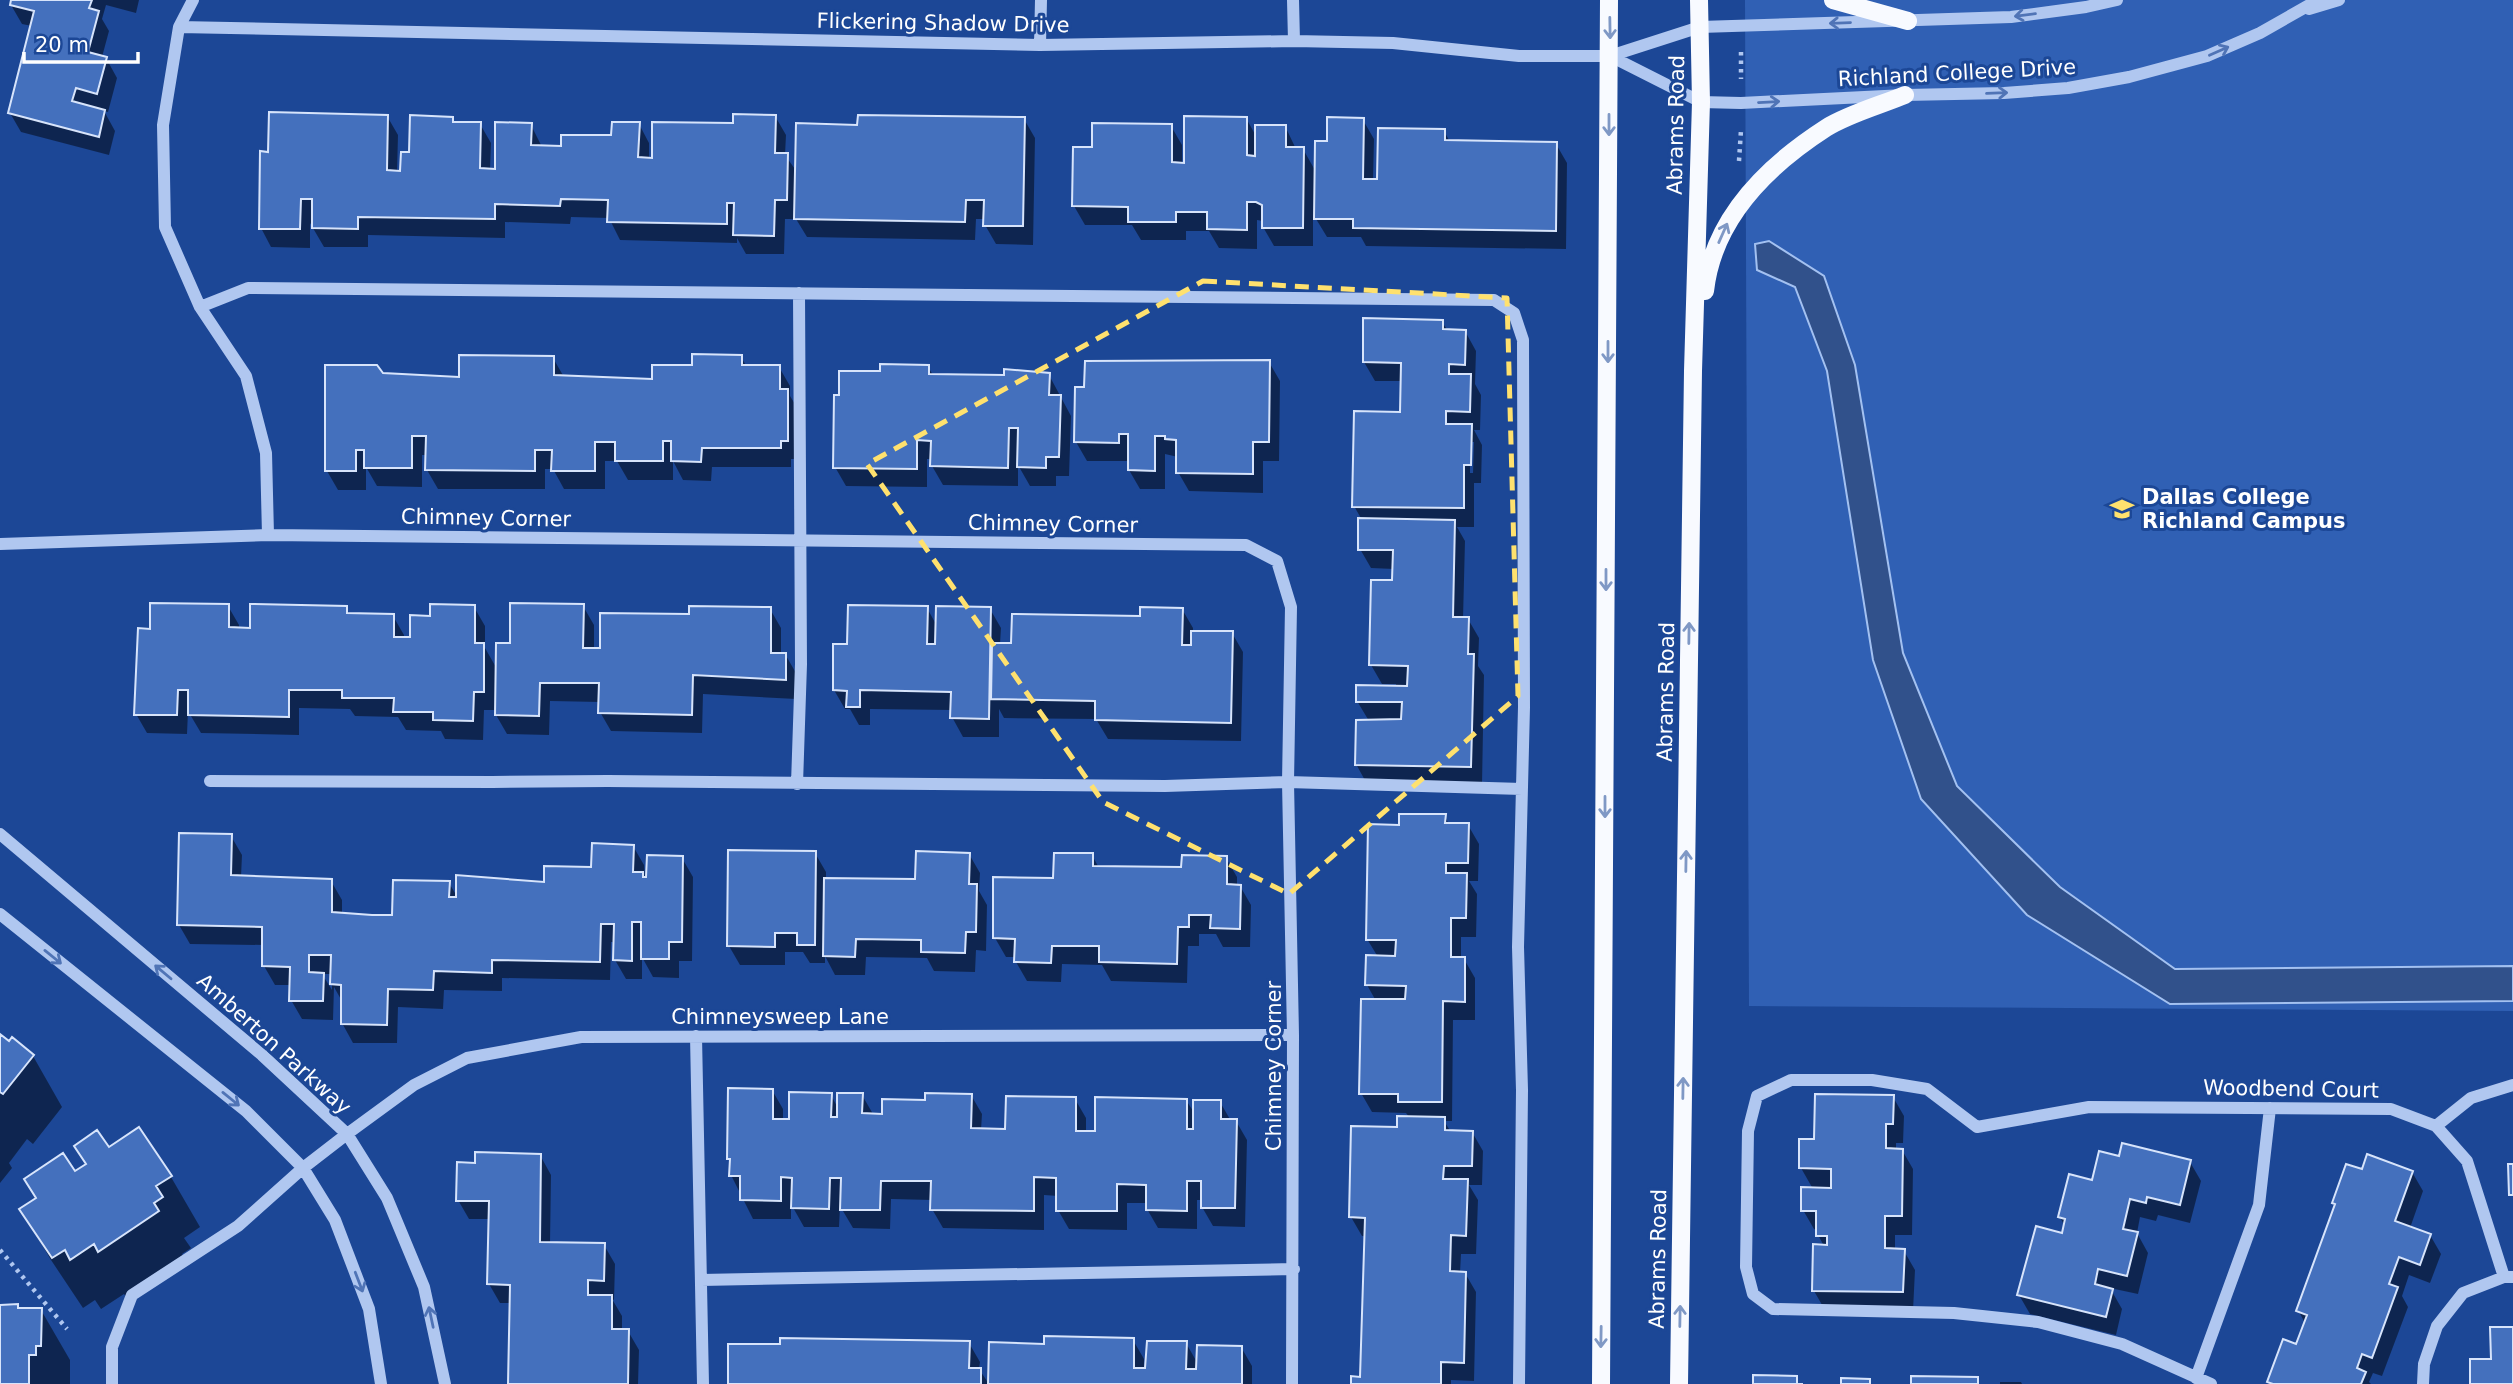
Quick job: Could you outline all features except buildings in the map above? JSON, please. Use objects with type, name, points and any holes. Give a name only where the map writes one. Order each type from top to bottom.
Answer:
[{"type":"main road","points":[[1601,1384],[1609,0]]},
{"type":"main road","name":"Abrams Road","points":[[1679,1384],[1693,370],[1701,102],[1699,0]]},
{"type":"main road","points":[[1833,0],[1908,21]]},
{"type":"main road","points":[[1693,370],[1707,273],[1724,227],[1754,185],[1828,127],[1905,94]]},
{"type":"street","points":[[193,0],[179,27],[163,125],[165,227],[200,307],[246,376],[266,453],[268,536]]},
{"type":"street","points":[[1040,45],[1041,0]]},
{"type":"street","points":[[1293,0],[1294,41]]},
{"type":"street","points":[[1700,27],[2011,17],[2117,0]]},
{"type":"street","name":"Richland College Drive","points":[[1610,56],[1701,102],[1741,103],[1905,94],[2004,93],[2068,88],[2129,77],[2207,56],[2260,33],[2318,0]]},
{"type":"street","name":"Richland College Drive","points":[[2302,10],[2339,0]]},
{"type":"street","name":"Flickering Shadow Drive","points":[[179,27],[1040,45],[1294,41],[1393,43],[1519,56],[1610,56],[1700,27]]},
{"type":"street","points":[[200,307],[248,288],[1494,300],[1514,313],[1523,340],[1524,707],[1518,947],[1522,1090],[1519,1384]]},
{"type":"street","points":[[797,784],[801,664],[799,293]]},
{"type":"street","name":"Chimney Corner","points":[[0,543],[268,536],[1246,545],[1277,561],[1291,607],[1289,782],[1293,1035],[1292,1384]]},
{"type":"street","points":[[209,781],[1165,786],[1289,782],[1522,789]]},
{"type":"street","name":"Amberton Parkway","points":[[0,834],[262,1055],[346,1134],[387,1198],[424,1287],[446,1384]]},
{"type":"street","points":[[0,914],[246,1111],[303,1168],[335,1220],[369,1309],[381,1384]]},
{"type":"street","name":"Chimneysweep Lane","points":[[112,1384],[112,1348],[132,1295],[238,1226],[303,1168],[414,1085],[467,1058],[581,1037],[1293,1035]]},
{"type":"street","points":[[696,1037],[703,1384]]},
{"type":"street","name":"Woodbend Court","points":[[2196,1378],[2122,1344],[2038,1322],[1954,1313],[1773,1309],[1753,1294],[1746,1267],[1748,1130],[1757,1096],[1791,1080],[1872,1080],[1927,1089],[1977,1127],[2089,1107],[2391,1109],[2436,1126],[2467,1161],[2508,1277]]},
{"type":"street","points":[[2436,1126],[2471,1098],[2513,1085]]},
{"type":"street","points":[[2211,1384],[2196,1378],[2259,1205],[2270,1108]]},
{"type":"street","points":[[701,1280],[1294,1269]]},
{"type":"street","points":[[2423,1384],[2424,1364],[2437,1326],[2463,1293],[2508,1277]]},
{"type":"path","points":[[1741,52],[1741,79]]},
{"type":"path","points":[[1739,169],[1741,130]]},
{"type":"path","points":[[0,1250],[67,1329]]},
{"type":"highlighted area","points":[[1203,281],[1507,298],[1518,696],[1289,894],[1103,802],[867,464]]},
{"type":"shaded area","name":"Dallas College Richland Campus","points":[[1745,0],[2513,0],[2513,1011],[1749,1006]]},
{"type":"shaded area","points":[[1769,241],[1824,276],[1855,365],[1903,653],[1957,786],[2060,887],[2175,969],[2513,966],[2513,1001],[2170,1004],[2027,915],[1921,799],[1873,660],[1827,371],[1795,287],[1757,270],[1755,244]]},
{"type":"place","name":"Dallas College Richland Campus","points":[[2122,509]]}]
